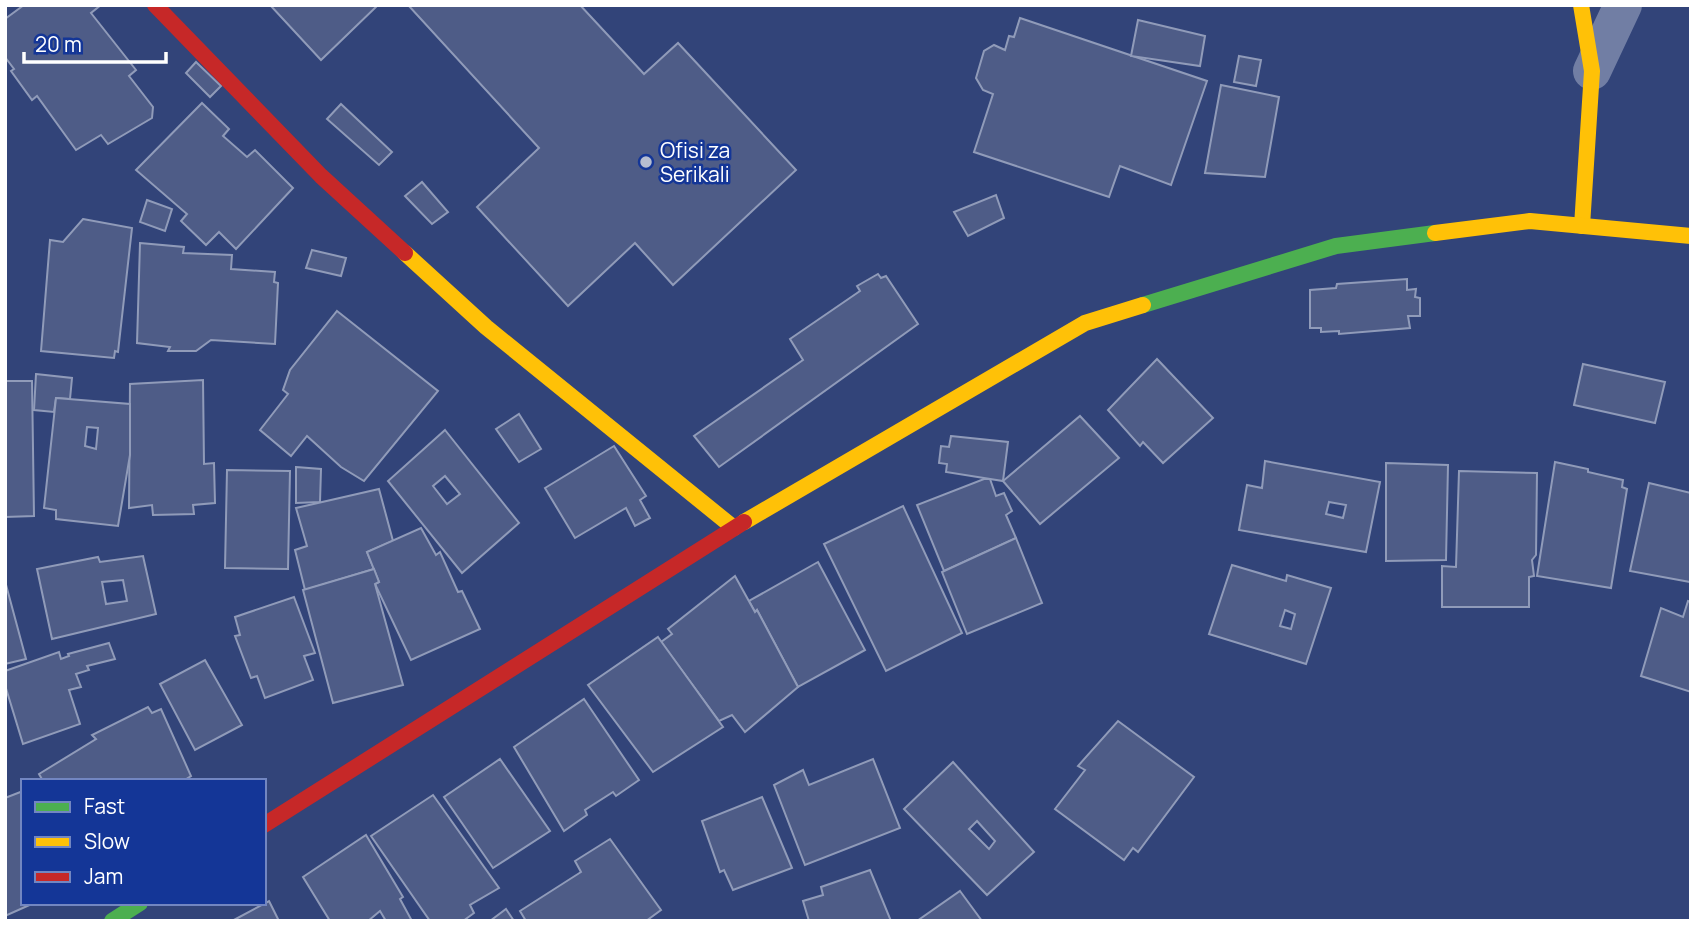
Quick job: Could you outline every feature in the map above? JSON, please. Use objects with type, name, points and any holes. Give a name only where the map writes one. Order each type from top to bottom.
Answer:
[{"type":"main road","points":[[155,5],[321,176],[486,327],[734,528]]},
{"type":"main road","points":[[1581,5],[1592,71],[1581,226]]},
{"type":"main road","points":[[266,824],[734,528],[1085,323],[1336,246],[1531,221],[1691,236]]},
{"type":"main road","points":[[112,921],[137,905]]},
{"type":"street","points":[[1592,71],[1623,5]]},
{"type":"building","points":[[24,5],[101,5],[91,13],[136,70],[129,76],[153,107],[152,118],[108,144],[101,135],[76,150],[37,96],[32,100],[11,71],[14,69],[5,57],[5,19]]},
{"type":"building","points":[[270,5],[378,5],[321,60]]},
{"type":"building","points":[[408,5],[580,5],[644,74],[678,43],[796,170],[673,285],[635,243],[568,306],[477,207],[539,148]]},
{"type":"building","points":[[1020,18],[1207,81],[1171,185],[1120,166],[1109,197],[974,152],[993,94],[983,90],[976,78],[984,51],[994,45],[1005,50],[1009,36],[1014,37]]},
{"type":"building","points":[[1138,20],[1205,36],[1200,66],[1131,56]]},
{"type":"building","points":[[1239,56],[1261,60],[1256,86],[1234,82]]},
{"type":"building","points":[[196,62],[221,86],[210,97],[186,73]]},
{"type":"building","points":[[1221,85],[1279,97],[1265,177],[1205,173]]},
{"type":"building","points":[[202,103],[229,129],[223,136],[247,157],[255,150],[293,188],[236,249],[219,232],[206,245],[181,221],[187,214],[136,170]]},
{"type":"building","points":[[341,104],[392,152],[379,165],[327,119]]},
{"type":"building","points":[[422,182],[448,212],[432,224],[405,196]]},
{"type":"building","points":[[996,195],[1004,218],[968,236],[954,212]]},
{"type":"building","points":[[147,200],[172,209],[165,231],[140,222]]},
{"type":"building","points":[[83,219],[132,228],[118,352],[115,351],[114,358],[41,351],[50,240],[63,242]]},
{"type":"building","points":[[140,243],[184,247],[183,253],[232,255],[231,269],[275,272],[274,282],[278,283],[275,344],[211,340],[196,351],[168,351],[170,347],[137,343]]},
{"type":"building","points":[[312,250],[346,258],[341,276],[306,268]]},
{"type":"building","points":[[878,274],[881,278],[886,276],[918,324],[719,467],[694,436],[803,360],[790,339],[860,291],[857,286]]},
{"type":"building","points":[[1407,279],[1407,290],[1416,289],[1415,297],[1420,298],[1420,316],[1408,316],[1410,328],[1339,334],[1339,331],[1321,332],[1321,328],[1310,328],[1310,290],[1336,288],[1337,284]]},
{"type":"building","points":[[337,311],[438,391],[364,481],[341,467],[307,436],[291,456],[260,430],[288,394],[283,390],[290,370]]},
{"type":"building","points":[[1157,359],[1213,418],[1163,463],[1143,442],[1140,446],[1108,410]]},
{"type":"building","points":[[1583,364],[1665,382],[1655,423],[1574,405]]},
{"type":"building","points":[[36,374],[72,378],[70,399],[56,398],[54,412],[34,410]]},
{"type":"building","points":[[203,380],[204,464],[214,463],[215,503],[193,505],[194,514],[153,515],[152,505],[129,508],[130,384]]},
{"type":"building","points":[[5,381],[32,381],[34,516],[5,517]]},
{"type":"building","points":[[56,398],[130,404],[130,455],[118,526],[56,519],[56,510],[44,508]],"holes":[[[87,427],[98,428],[96,449],[85,446]]]},
{"type":"building","points":[[519,414],[541,449],[519,462],[496,429]]},
{"type":"building","points":[[1080,416],[1119,458],[1040,524],[1003,481]]},
{"type":"building","points":[[445,430],[519,523],[462,573],[388,481]],"holes":[[[445,476],[460,494],[447,504],[433,486]]]},
{"type":"building","points":[[951,436],[1008,442],[1003,481],[946,472],[947,464],[939,463],[941,446],[949,447]]},
{"type":"building","points":[[614,446],[646,496],[640,500],[650,518],[635,526],[626,508],[575,538],[545,488]]},
{"type":"building","points":[[1265,461],[1380,482],[1366,552],[1239,530],[1247,485],[1262,488]],"holes":[[[1329,502],[1346,505],[1343,518],[1326,514]]]},
{"type":"building","points":[[1555,462],[1623,480],[1622,487],[1627,489],[1611,588],[1537,576]]},
{"type":"building","points":[[1386,463],[1448,465],[1446,560],[1386,561]]},
{"type":"building","points":[[296,467],[321,469],[320,502],[296,503]]},
{"type":"building","points":[[227,470],[290,471],[288,569],[225,568]]},
{"type":"building","points":[[1459,471],[1537,473],[1536,555],[1532,560],[1534,576],[1529,577],[1529,607],[1442,607],[1442,566],[1456,567]]},
{"type":"building","points":[[990,479],[996,496],[1004,493],[1012,511],[1006,515],[1016,538],[944,571],[917,505]]},
{"type":"building","points":[[1649,483],[1691,493],[1690,582],[1630,571]]},
{"type":"building","points":[[379,489],[393,541],[367,552],[374,569],[305,590],[295,550],[307,546],[296,508]]},
{"type":"building","points":[[903,506],[962,633],[886,671],[824,544]]},
{"type":"building","points":[[421,528],[436,555],[440,552],[458,592],[462,591],[480,629],[411,660],[375,584],[379,582],[367,552]]},
{"type":"building","points":[[1016,538],[1042,603],[967,634],[942,572]]},
{"type":"building","points":[[143,556],[156,614],[52,639],[37,569],[98,557],[100,562]],"holes":[[[123,580],[127,601],[106,604],[102,582]]]},
{"type":"building","points":[[818,562],[865,650],[798,687],[757,610],[755,612],[749,601]]},
{"type":"building","points":[[1232,565],[1286,581],[1287,575],[1331,588],[1306,664],[1209,634]],"holes":[[[1285,610],[1295,614],[1291,629],[1280,626]]]},
{"type":"building","points":[[374,569],[379,582],[375,584],[403,685],[333,703],[303,590]]},
{"type":"building","points":[[735,576],[755,612],[757,610],[798,687],[745,732],[732,715],[719,721],[661,642],[672,634],[668,629]]},
{"type":"building","points":[[5,581],[26,659],[5,664]]},
{"type":"building","points":[[294,597],[315,653],[304,656],[313,680],[265,698],[257,676],[251,678],[235,636],[240,635],[235,617]]},
{"type":"building","points":[[1688,601],[1691,602],[1691,692],[1641,676],[1661,608],[1683,617]]},
{"type":"building","points":[[658,637],[723,727],[653,772],[588,685]]},
{"type":"building","points":[[109,643],[115,659],[87,666],[89,670],[76,674],[81,687],[69,690],[80,724],[23,744],[5,685],[5,671],[59,652],[61,659],[69,656],[68,654]]},
{"type":"building","points":[[205,660],[242,725],[195,750],[160,684]]},
{"type":"building","points":[[584,699],[639,780],[616,796],[613,792],[585,810],[587,815],[564,831],[514,747]]},
{"type":"building","points":[[148,707],[152,713],[161,709],[191,776],[186,779],[42,779],[39,774],[96,739],[92,735]]},
{"type":"building","points":[[1118,721],[1194,777],[1138,852],[1133,848],[1124,860],[1055,809],[1085,770],[1078,766]]},
{"type":"building","points":[[500,759],[550,831],[493,868],[444,797]]},
{"type":"building","points":[[873,759],[900,828],[805,865],[774,785],[803,770],[809,785]]},
{"type":"building","points":[[953,762],[1034,852],[987,895],[904,809]],"holes":[[[977,821],[995,841],[989,849],[969,829]]]},
{"type":"building","points":[[21,792],[21,905],[30,905],[5,916],[5,798]]},
{"type":"building","points":[[433,795],[499,888],[470,905],[474,913],[463,921],[430,921],[371,836]]},
{"type":"building","points":[[762,797],[792,868],[733,890],[724,870],[720,872],[702,821]]},
{"type":"building","points":[[366,835],[403,897],[400,899],[412,921],[386,921],[380,911],[368,921],[330,921],[303,877]]},
{"type":"building","points":[[610,839],[661,910],[646,921],[526,921],[520,911],[581,872],[575,861]]},
{"type":"building","points":[[870,870],[891,921],[809,921],[803,901],[823,895],[821,887]]},
{"type":"building","points":[[960,891],[982,921],[917,921]]},
{"type":"building","points":[[269,901],[279,921],[232,921],[266,905]]},
{"type":"building","points":[[506,909],[514,921],[490,921]]},
{"type":"traffic: fast","points":[[1143,305],[1336,246],[1435,233]]},
{"type":"traffic: fast","points":[[112,921],[137,905]]},
{"type":"traffic: slow","points":[[1581,5],[1592,71],[1582,226]]},
{"type":"traffic: slow","points":[[1435,233],[1530,221],[1691,236]]},
{"type":"traffic: slow","points":[[405,253],[486,327],[734,528]]},
{"type":"traffic: slow","points":[[744,522],[1085,323],[1143,305]]},
{"type":"traffic: jam","points":[[155,5],[321,176],[405,253]]},
{"type":"traffic: jam","points":[[266,824],[744,522]]},
{"type":"place","name":"Ofisi za Serikali","points":[[646,162]]}]
